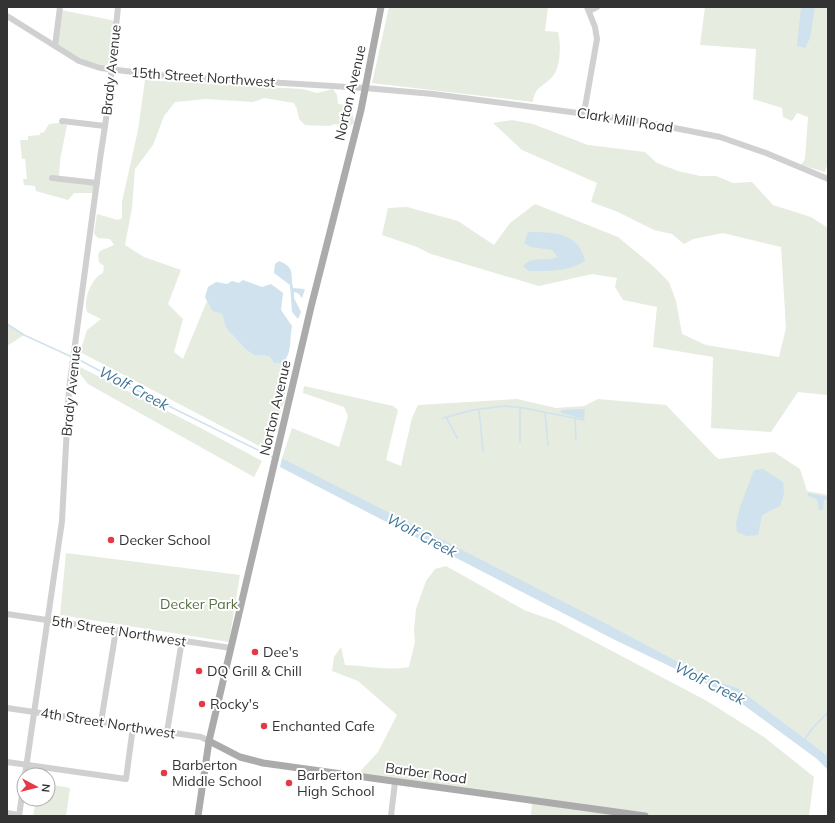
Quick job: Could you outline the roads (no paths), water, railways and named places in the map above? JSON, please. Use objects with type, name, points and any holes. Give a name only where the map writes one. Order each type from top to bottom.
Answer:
[{"type":"main road","name":"Norton Avenue","points":[[198,816],[209,740],[275,467],[311,307],[365,88],[381,7]]},
{"type":"main road","name":"Barber Road","points":[[209,740],[240,757],[257,762],[645,816]]},
{"type":"street","points":[[55,46],[60,7]]},
{"type":"street","name":"Brady Avenue","points":[[27,765],[62,517],[67,419],[72,368],[105,126],[118,7]]},
{"type":"street","points":[[584,113],[597,39],[595,27],[588,9],[597,7]]},
{"type":"street","name":"15th Street Northwest","points":[[7,16],[79,61],[111,70],[174,76],[414,92]]},
{"type":"street","name":"Clark Mill Road","points":[[414,92],[584,113],[674,127],[720,137],[766,153],[828,180]]},
{"type":"street","points":[[62,121],[105,126]]},
{"type":"street","points":[[52,178],[97,183]]},
{"type":"street","name":"5th Street Northwest","points":[[7,614],[231,648]]},
{"type":"street","points":[[101,722],[116,630]]},
{"type":"street","points":[[168,732],[182,640]]},
{"type":"street","name":"4th Street Northwest","points":[[7,708],[202,737],[209,740]]},
{"type":"street","points":[[7,762],[126,779],[132,734]]},
{"type":"street","points":[[391,816],[395,782]]},
{"type":"street","points":[[7,813],[19,815]]},
{"type":"water","points":[[801,7],[815,7],[810,38],[805,48],[797,46]]},
{"type":"water","points":[[528,232],[547,232],[571,239],[582,251],[585,261],[565,269],[551,271],[529,271],[523,266],[531,261],[558,257],[552,250],[531,247],[524,243]]},
{"type":"water","points":[[279,261],[288,266],[290,269],[293,288],[305,289],[302,298],[298,293],[294,292],[294,298],[301,312],[298,319],[292,312],[290,285],[274,273],[275,264]]},
{"type":"water","points":[[243,280],[262,287],[271,284],[283,293],[281,310],[292,326],[289,350],[283,364],[274,363],[269,356],[254,355],[247,350],[226,328],[222,314],[212,311],[205,297],[208,287],[216,282],[227,284],[232,281],[239,283]]},
{"type":"water","points":[[585,409],[584,419],[561,413],[561,410]]},
{"type":"water","points":[[282,458],[601,621],[710,679],[738,688],[828,756],[828,770],[817,759],[730,695],[617,641],[280,467]]},
{"type":"water","points":[[763,469],[783,482],[784,494],[780,506],[762,515],[758,535],[747,536],[737,532],[736,524],[740,507],[754,470]]},
{"type":"water","points":[[808,493],[828,497],[828,499],[824,500],[823,510],[819,510],[817,499],[808,496]]},
{"type":"waterway","name":"Wolf Creek","points":[[7,324],[24,335],[72,357]]},
{"type":"waterway","name":"Wolf Creek","points":[[76,358],[126,385],[272,457]]},
{"type":"waterway","points":[[443,418],[473,410],[505,406],[524,408],[584,420]]},
{"type":"waterway","points":[[520,408],[520,442]]},
{"type":"waterway","points":[[479,410],[483,451]]},
{"type":"waterway","points":[[545,413],[548,445]]},
{"type":"waterway","points":[[446,417],[457,438]]},
{"type":"waterway","points":[[575,418],[576,440]]},
{"type":"waterway","points":[[805,739],[828,712]]},
{"type":"place","name":"Decker School","points":[[111,540]]},
{"type":"place","name":"Dee's","points":[[255,652]]},
{"type":"place","name":"DQ Grill & Chill","points":[[199,671]]},
{"type":"place","name":"Rocky's","points":[[202,704]]},
{"type":"place","name":"Enchanted Cafe","points":[[264,726]]},
{"type":"place","name":"Barberton Middle School","points":[[164,773]]},
{"type":"place","name":"Barberton High School","points":[[289,783]]},
{"type":"park label","name":"Decker Park","points":[[199,604]]}]
